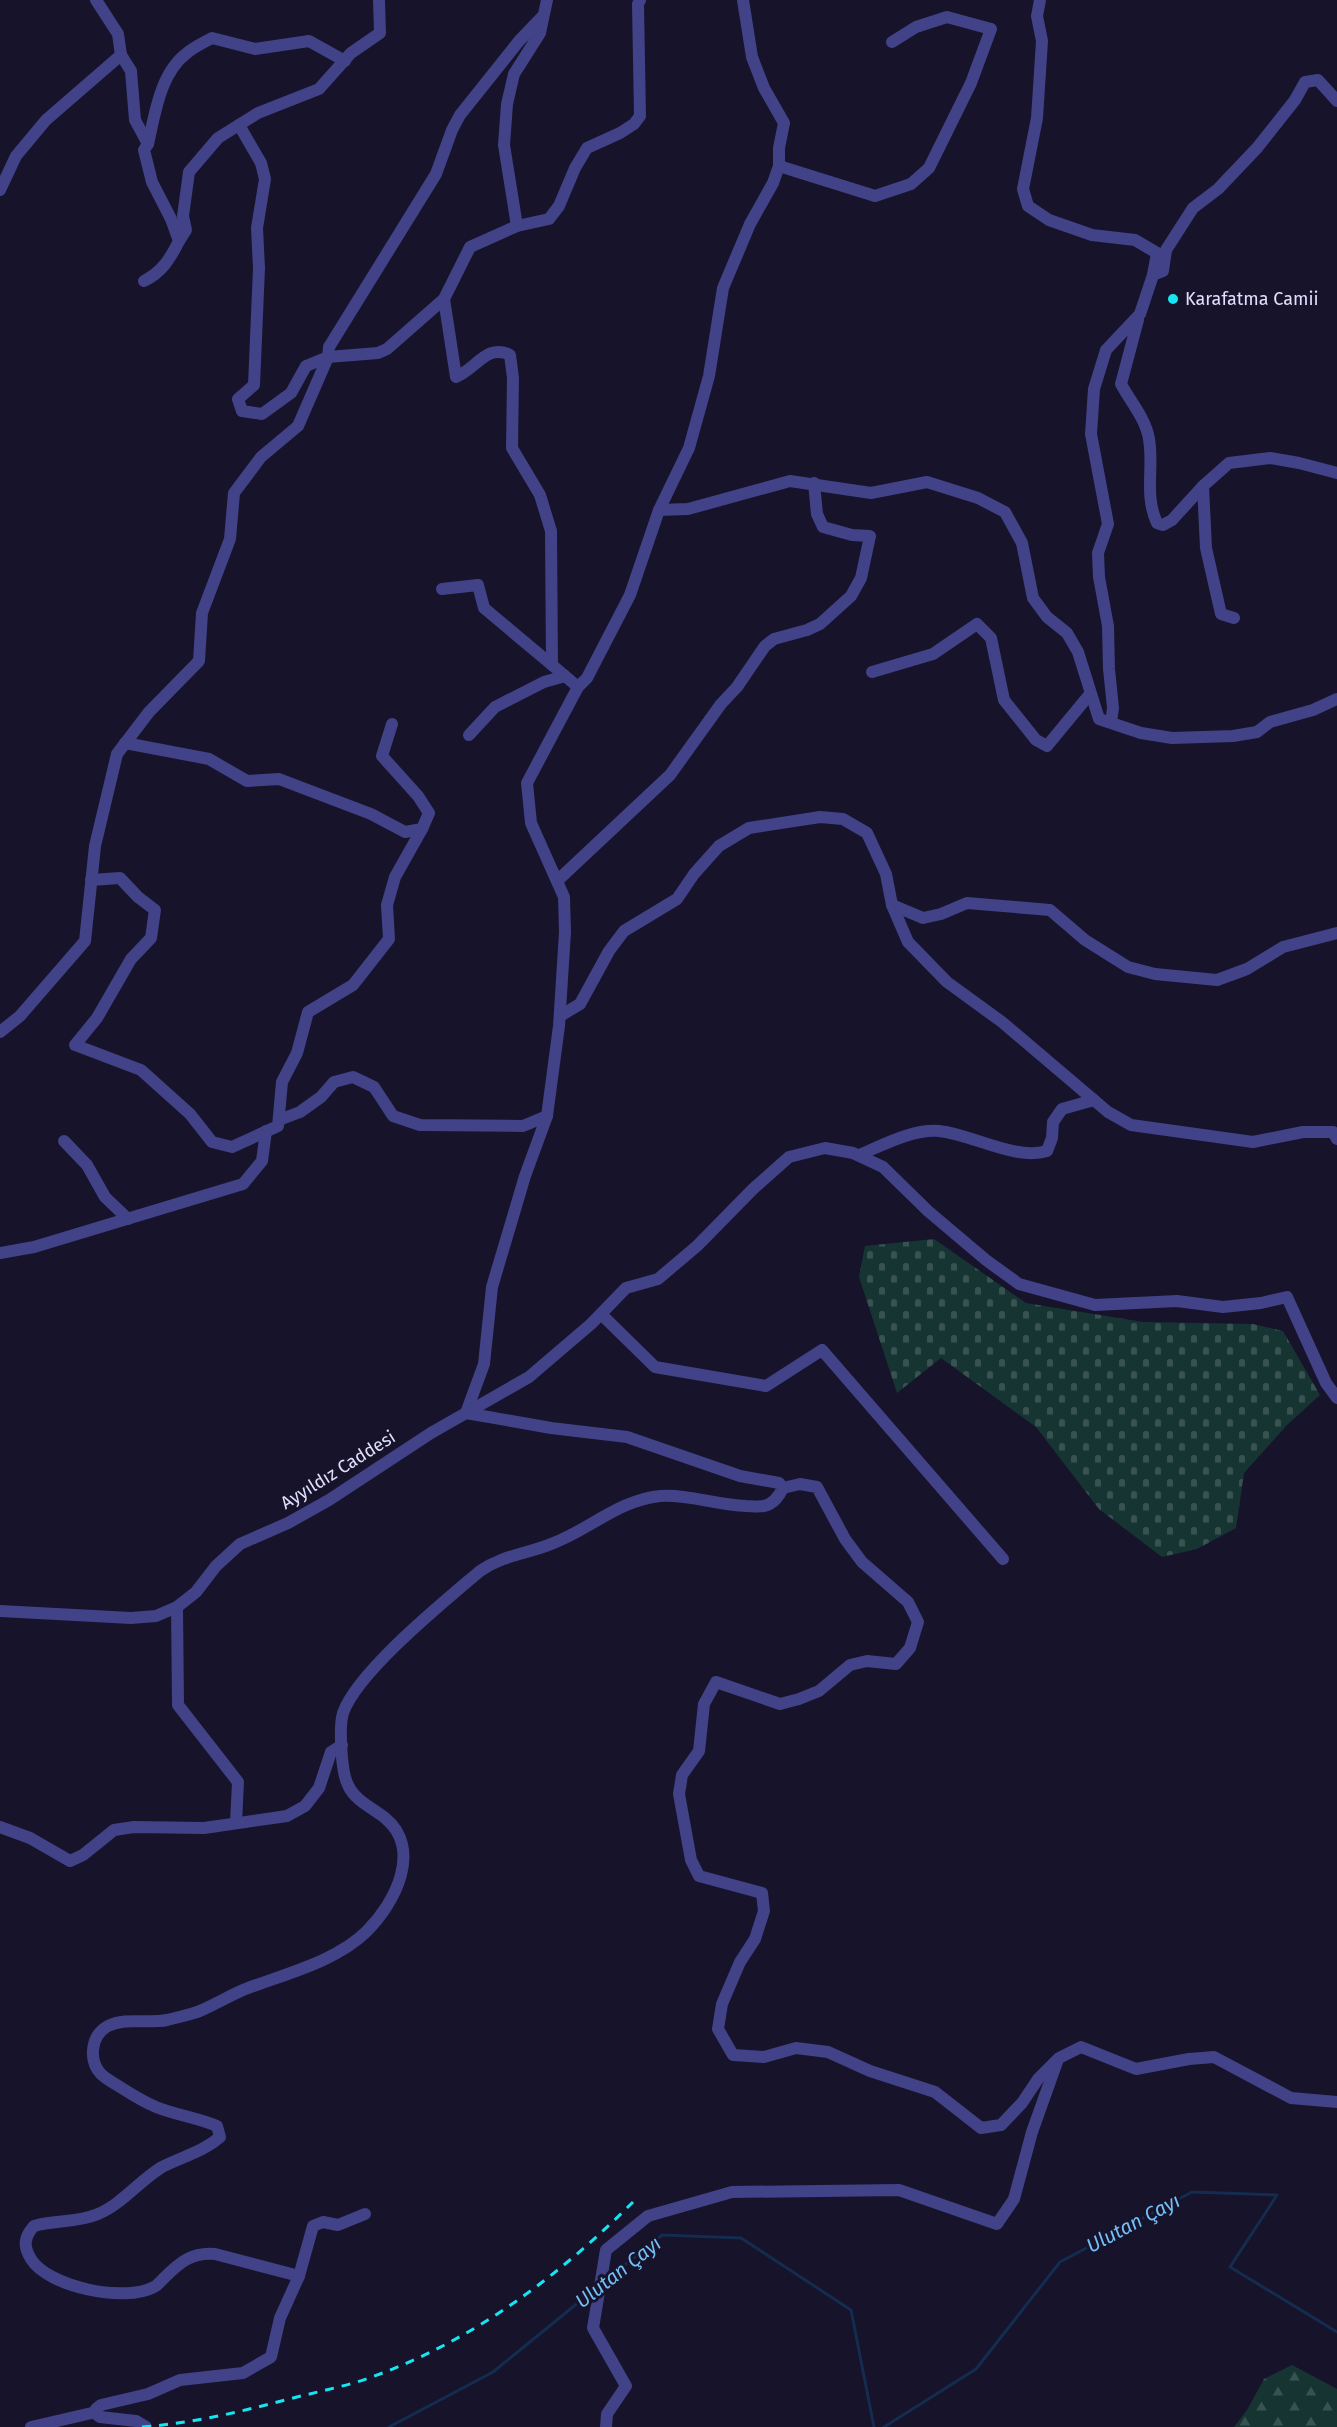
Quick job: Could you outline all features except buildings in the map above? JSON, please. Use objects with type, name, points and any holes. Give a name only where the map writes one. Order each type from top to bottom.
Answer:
[{"type":"street","points":[[96,0],[118,34],[121,55],[130,71],[135,120],[148,144]]},
{"type":"street","points":[[144,281],[156,275],[163,267],[186,230],[183,216],[189,172],[218,138],[258,112],[319,89],[351,53],[380,33],[379,0]]},
{"type":"street","points":[[517,226],[504,145],[507,104],[514,74],[540,33],[547,0]]},
{"type":"street","points":[[239,125],[261,162],[265,179],[257,228],[259,268],[256,370],[254,385],[238,399],[242,411],[262,414],[291,393],[306,366],[328,357],[378,353],[387,349],[444,299],[470,247],[517,226],[549,219],[559,206],[575,168],[587,148],[620,133],[640,116],[638,4],[640,0]]},
{"type":"street","points":[[743,0],[752,57],[764,88],[784,123],[779,148],[779,166],[773,183],[750,224],[723,288],[709,376],[689,448],[659,510],[630,595],[587,678],[578,687],[527,783],[531,823],[564,897],[565,932],[560,1016],[547,1116],[525,1176],[492,1287],[484,1364],[466,1413],[551,1428],[627,1437],[740,1476],[779,1483],[783,1488]]},
{"type":"street","points":[[1040,0],[1037,16],[1042,41],[1037,118],[1023,189],[1028,206],[1049,220],[1092,235],[1135,240],[1157,253],[1153,275],[1121,384],[1143,420],[1149,437],[1151,466],[1149,494],[1151,511],[1157,523],[1163,525],[1172,520],[1203,486],[1229,463],[1270,458],[1337,473]]},
{"type":"street","points":[[0,1032],[20,1016],[86,941],[95,846],[117,754],[149,712],[199,662],[202,613],[230,539],[234,493],[261,457],[298,426],[328,357],[329,347],[436,174],[460,115],[519,41],[543,17]]},
{"type":"street","points":[[779,166],[875,196],[911,184],[928,168],[971,83],[991,29],[947,17],[916,27],[892,42]]},
{"type":"street","points":[[179,241],[171,219],[152,182],[144,150],[148,144],[158,99],[172,69],[185,54],[212,38],[255,49],[309,41],[345,61]]},
{"type":"street","points":[[0,190],[4,170],[46,120],[121,55]]},
{"type":"street","points":[[1153,275],[1163,271],[1166,250],[1193,208],[1218,189],[1257,148],[1295,100],[1305,82],[1318,80],[1337,101]]},
{"type":"street","points":[[444,299],[456,377],[463,375],[493,351],[501,350],[510,355],[513,378],[512,448],[540,495],[551,531],[552,666]]},
{"type":"street","points":[[1111,723],[1113,708],[1108,626],[1099,577],[1098,553],[1108,524],[1092,445],[1094,390],[1106,350],[1140,314]]},
{"type":"street","points":[[659,510],[688,508],[790,482],[814,483],[871,493],[927,482],[978,498],[1005,512],[1022,543],[1033,598],[1047,617],[1067,633],[1078,652],[1099,719],[1141,733],[1172,738],[1233,736],[1257,732],[1270,722],[1313,711],[1337,699]]},
{"type":"street","points":[[556,881],[670,775],[765,646],[774,639],[820,624],[851,596],[861,578],[870,536],[852,535],[823,527],[817,514],[814,483]]},
{"type":"street","points":[[1203,486],[1206,548],[1214,586],[1221,614],[1234,618]]},
{"type":"street","points":[[442,589],[478,585],[484,608],[578,687]]},
{"type":"street","points":[[872,672],[933,654],[977,624],[991,638],[1004,700],[1036,740],[1047,746],[1090,694]]},
{"type":"street","points":[[469,735],[495,706],[544,682],[565,676]]},
{"type":"street","points":[[91,880],[120,878],[138,897],[155,910],[151,938],[131,958],[97,1018],[75,1045],[141,1070],[189,1114],[212,1142],[232,1148],[278,1126],[282,1082],[297,1053],[308,1012],[353,985],[389,939],[387,905],[395,877],[429,813],[418,796],[382,756],[392,724]]},
{"type":"street","points":[[125,743],[209,759],[247,781],[279,779],[371,814],[405,832],[422,829]]},
{"type":"street","points":[[560,1016],[580,1004],[609,951],[624,931],[677,899],[694,874],[719,846],[749,828],[819,817],[843,819],[867,833],[886,874],[892,905],[908,942],[947,982],[1002,1022],[1108,1112],[1131,1125],[1253,1142],[1303,1132],[1333,1132],[1337,1139]]},
{"type":"street","points":[[892,905],[923,918],[941,914],[967,903],[1050,910],[1085,940],[1128,967],[1155,974],[1196,979],[1217,980],[1247,969],[1283,947],[1337,933]]},
{"type":"street","points":[[279,1120],[300,1112],[334,1082],[353,1077],[374,1087],[393,1116],[420,1125],[523,1126],[547,1116]]},
{"type":"street","points":[[859,1155],[898,1138],[935,1131],[959,1134],[1005,1148],[1039,1154],[1047,1151],[1052,1138],[1053,1122],[1062,1108],[1094,1100]]},
{"type":"street","points":[[0,1253],[34,1247],[243,1184],[262,1161],[266,1131]]},
{"type":"street","points":[[64,1141],[87,1164],[105,1197],[128,1219]]},
{"type":"street","name":"Ayyıldız Caddesi","points":[[0,1611],[132,1618],[156,1616],[177,1607],[196,1592],[222,1559],[240,1544],[288,1523],[329,1500],[431,1433],[529,1377],[601,1314],[626,1288],[658,1279],[697,1246],[753,1189],[789,1157],[825,1148],[859,1155],[884,1167],[928,1211],[986,1260],[1019,1284],[1095,1305],[1177,1301],[1223,1307],[1287,1297],[1326,1383],[1337,1398]]},
{"type":"street","points":[[601,1314],[655,1367],[765,1386],[822,1350],[1003,1559]]},
{"type":"street","points":[[783,1488],[800,1484],[817,1488],[845,1539],[856,1554],[908,1602],[918,1622],[910,1648],[896,1664],[867,1661],[850,1665],[819,1690],[800,1699],[780,1704],[716,1682],[704,1704],[699,1751],[682,1775],[679,1794],[691,1860],[699,1876],[762,1893],[764,1911],[755,1939],[740,1962],[722,2004],[718,2029],[733,2055],[764,2057],[796,2048],[828,2052],[870,2071],[935,2092],[981,2128],[1001,2125],[1022,2103],[1038,2079],[1059,2058],[1081,2047],[1136,2069],[1188,2059],[1215,2057],[1291,2098],[1337,2102]]},
{"type":"street","points":[[298,2276],[215,2254],[202,2253],[182,2261],[153,2288],[120,2294],[91,2291],[44,2272],[32,2260],[25,2245],[26,2235],[34,2226],[82,2220],[111,2208],[162,2168],[189,2156],[220,2137],[217,2126],[155,2107],[101,2074],[94,2063],[92,2049],[96,2037],[106,2027],[119,2022],[163,2021],[200,2011],[241,1991],[325,1958],[367,1931],[393,1896],[403,1868],[402,1840],[396,1828],[362,1802],[347,1785],[339,1729],[348,1701],[358,1687],[397,1645],[454,1593],[495,1561],[559,1541],[624,1505],[661,1496],[684,1497],[727,1505],[764,1506],[773,1502],[783,1488]]},
{"type":"street","points":[[177,1607],[178,1705],[238,1782],[236,1823]]},
{"type":"street","points":[[0,1827],[30,1838],[70,1861],[83,1856],[114,1830],[134,1827],[204,1828],[287,1816],[305,1806],[319,1788],[331,1752],[342,1745]]},
{"type":"street","points":[[606,2427],[607,2414],[626,2386],[593,2328],[606,2250],[648,2216],[732,2192],[899,2190],[997,2224],[1014,2199],[1032,2132],[1059,2058]]},
{"type":"street","points":[[31,2427],[96,2412],[101,2405],[148,2394],[180,2380],[243,2373],[271,2357],[280,2318],[298,2276],[313,2226],[323,2222],[338,2225],[365,2214]]},
{"type":"street","points":[[96,2412],[104,2418],[140,2422],[146,2427]]},
{"type":"green space","points":[[934,1239],[1026,1303],[1143,1322],[1253,1324],[1283,1331],[1320,1395],[1288,1424],[1244,1473],[1236,1528],[1197,1549],[1162,1557],[1099,1509],[1036,1427],[941,1358],[897,1393],[859,1277],[865,1246]]},
{"type":"green space","points":[[1292,2365],[1337,2389],[1337,2427],[1234,2427],[1247,2410],[1264,2379]]},
{"type":"waterway","name":"Ulutan Çayı","points":[[884,2427],[976,2369],[1060,2262],[1192,2192],[1277,2195],[1230,2267],[1337,2332]]},
{"type":"waterway","name":"Ulutan Çayı","points":[[605,2281],[662,2235],[741,2238],[851,2310],[874,2427]]},
{"type":"waterway","name":"Ulutan Çayı","points":[[389,2427],[493,2372],[595,2289]]},
{"type":"railway","points":[[142,2427],[198,2420],[253,2408],[349,2384],[407,2363],[443,2346],[511,2305],[574,2256],[633,2202]]},
{"type":"place","name":"Karafatma Camii","points":[[1173,299]]}]
